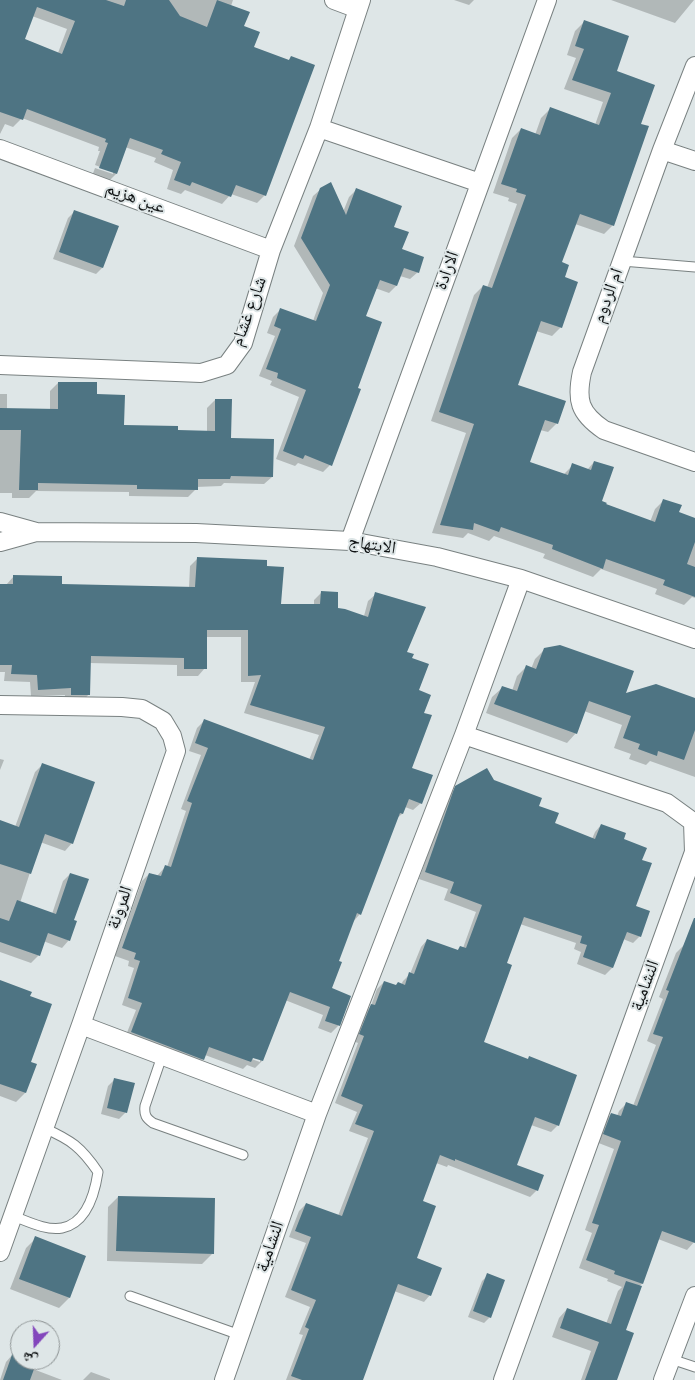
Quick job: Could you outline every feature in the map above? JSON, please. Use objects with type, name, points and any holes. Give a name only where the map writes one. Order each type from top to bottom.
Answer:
[{"type":"street","points":[[334,0],[360,4]]},
{"type":"street","name":"الارادة","points":[[350,541],[547,0]]},
{"type":"street","name":"شارع غشام","points":[[0,365],[201,373],[227,365],[243,343],[271,250],[319,128],[360,4]]},
{"type":"street","name":"ام الردوم","points":[[695,66],[662,150],[582,372],[578,391],[581,406],[591,421],[604,430],[695,462]]},
{"type":"street","points":[[319,128],[480,183]]},
{"type":"street","name":"عين هزيم","points":[[0,149],[271,250]]},
{"type":"street","points":[[662,150],[695,161]]},
{"type":"street","name":"الابتهاج","points":[[0,522],[36,532],[196,533],[350,541],[436,557],[520,579],[695,639]]},
{"type":"street","name":"الابتهاج","points":[[0,542],[36,532]]},
{"type":"street","name":"النشامية","points":[[224,1380],[317,1114],[464,735],[520,579]]},
{"type":"street","name":"المرونة","points":[[0,704],[142,709],[163,722],[172,736],[176,751],[0,1252]]},
{"type":"street","name":"النشامية","points":[[464,735],[667,803],[693,822],[694,852],[503,1380]]},
{"type":"street","points":[[81,1025],[317,1114]]},
{"type":"street","points":[[664,1380],[695,1296]]},
{"type":"lane","points":[[622,262],[695,267]]},
{"type":"lane","points":[[162,1056],[145,1106],[144,1113],[147,1119],[153,1123],[243,1155]]},
{"type":"lane","points":[[13,1216],[44,1226],[62,1228],[78,1220],[90,1202],[96,1186],[98,1172],[87,1156],[73,1142],[44,1128]]},
{"type":"lane","points":[[130,1296],[240,1334]]},
{"type":"lane","points":[[672,1359],[695,1367]]},
{"type":"building","points":[[0,0],[106,0],[124,6],[126,0],[169,0],[180,16],[207,27],[217,0],[250,12],[244,26],[260,32],[254,47],[289,60],[291,56],[315,65],[266,196],[236,185],[231,197],[192,182],[190,186],[174,180],[181,162],[161,154],[163,150],[130,138],[117,174],[99,168],[108,143],[105,142],[106,139],[27,109],[23,120],[0,112]],"holes":[[[37,7],[75,21],[62,54],[25,39]]]},
{"type":"building","points":[[584,20],[629,36],[617,71],[655,85],[641,124],[649,126],[614,226],[580,214],[562,262],[569,265],[565,277],[578,282],[562,328],[541,321],[518,385],[566,401],[558,424],[545,420],[530,462],[568,475],[572,463],[591,470],[594,461],[614,467],[602,501],[655,522],[663,499],[682,505],[679,512],[695,518],[695,542],[687,564],[695,567],[695,597],[663,585],[665,580],[606,559],[603,569],[552,549],[553,545],[501,527],[499,532],[474,523],[473,530],[440,525],[474,424],[439,412],[483,285],[492,288],[526,195],[516,192],[517,189],[501,184],[521,128],[540,135],[550,107],[599,125],[611,93],[572,80],[584,49],[575,46]]},
{"type":"building","points":[[331,182],[346,215],[356,188],[402,206],[394,227],[409,232],[402,249],[424,257],[419,273],[404,268],[397,286],[380,280],[366,316],[382,322],[358,388],[361,389],[332,466],[305,455],[303,459],[283,451],[306,390],[277,378],[278,373],[266,369],[281,329],[274,326],[280,308],[316,321],[330,285],[301,238],[320,188]]},
{"type":"building","points":[[74,210],[119,226],[103,268],[59,252]]},
{"type":"building","points":[[58,382],[97,382],[97,394],[125,395],[124,425],[178,426],[178,430],[215,431],[215,399],[232,399],[231,438],[274,439],[273,477],[231,476],[230,479],[198,479],[198,490],[137,489],[137,485],[38,483],[38,490],[19,490],[21,430],[0,430],[0,408],[58,409]]},
{"type":"building","points":[[197,557],[267,560],[267,566],[284,567],[281,604],[320,604],[321,591],[338,592],[338,608],[368,617],[375,592],[426,607],[407,652],[414,654],[412,658],[429,664],[419,690],[431,695],[424,713],[432,715],[412,768],[433,775],[422,804],[409,799],[403,814],[400,813],[361,915],[357,913],[339,961],[342,962],[332,988],[351,996],[340,1026],[325,1021],[330,1007],[290,992],[263,1061],[253,1058],[251,1062],[209,1047],[204,1060],[131,1032],[142,1003],[128,998],[140,961],[134,959],[136,953],[122,948],[149,873],[161,876],[165,865],[171,867],[192,803],[187,801],[208,748],[195,743],[204,719],[313,760],[325,727],[250,705],[261,675],[248,676],[248,630],[207,630],[207,669],[184,669],[184,658],[91,656],[90,695],[71,695],[71,688],[38,690],[37,675],[11,674],[12,665],[0,665],[0,584],[13,584],[13,575],[62,576],[62,584],[195,587]]},
{"type":"building","points":[[560,645],[634,671],[626,693],[656,684],[695,698],[695,730],[684,760],[658,751],[657,756],[638,749],[640,744],[623,738],[631,716],[589,701],[577,734],[494,704],[502,686],[517,691],[526,665],[536,669],[544,648]]},
{"type":"building","points":[[42,763],[95,782],[73,844],[45,834],[31,874],[0,864],[0,820],[19,827]]},
{"type":"building","points":[[487,768],[494,780],[542,798],[539,806],[559,813],[555,823],[595,839],[601,824],[626,833],[624,839],[647,848],[642,860],[652,863],[636,906],[650,911],[641,937],[627,932],[613,968],[583,957],[587,945],[580,943],[582,936],[524,917],[507,963],[512,965],[484,1042],[528,1059],[529,1056],[577,1075],[559,1126],[535,1117],[517,1165],[544,1175],[538,1191],[440,1155],[423,1201],[436,1206],[417,1258],[442,1268],[431,1296],[398,1284],[363,1380],[302,1380],[291,1376],[309,1329],[305,1327],[316,1300],[291,1290],[311,1237],[295,1231],[306,1203],[342,1216],[374,1131],[355,1124],[363,1105],[341,1096],[364,1036],[359,1034],[371,1004],[375,1005],[384,981],[396,985],[398,982],[405,985],[409,972],[414,974],[427,939],[458,950],[460,946],[466,948],[482,905],[450,893],[454,882],[425,872],[455,786]]},
{"type":"building","points":[[70,873],[89,879],[74,920],[77,921],[70,941],[48,933],[40,956],[0,942],[0,918],[9,921],[17,900],[56,914]]},
{"type":"building","points":[[694,918],[695,1243],[662,1231],[643,1284],[614,1274],[615,1271],[586,1260],[599,1225],[592,1223],[621,1141],[603,1134],[611,1113],[621,1116],[626,1102],[637,1106],[663,1037],[653,1034],[669,991],[666,990]]},
{"type":"building","points":[[0,980],[32,992],[30,996],[52,1004],[31,1062],[37,1064],[26,1093],[0,1084]]},
{"type":"building","points":[[114,1078],[135,1083],[127,1113],[107,1108]]},
{"type":"building","points":[[118,1196],[215,1198],[214,1254],[116,1251]]},
{"type":"building","points":[[35,1236],[86,1256],[70,1298],[19,1279]]},
{"type":"building","points":[[487,1273],[505,1280],[491,1318],[473,1311]]},
{"type":"building","points":[[626,1281],[642,1286],[626,1330],[634,1333],[617,1380],[585,1380],[599,1342],[560,1328],[567,1308],[611,1324]]},
{"type":"building","points":[[10,1360],[10,1370],[34,1370],[30,1380],[3,1380]]}]
